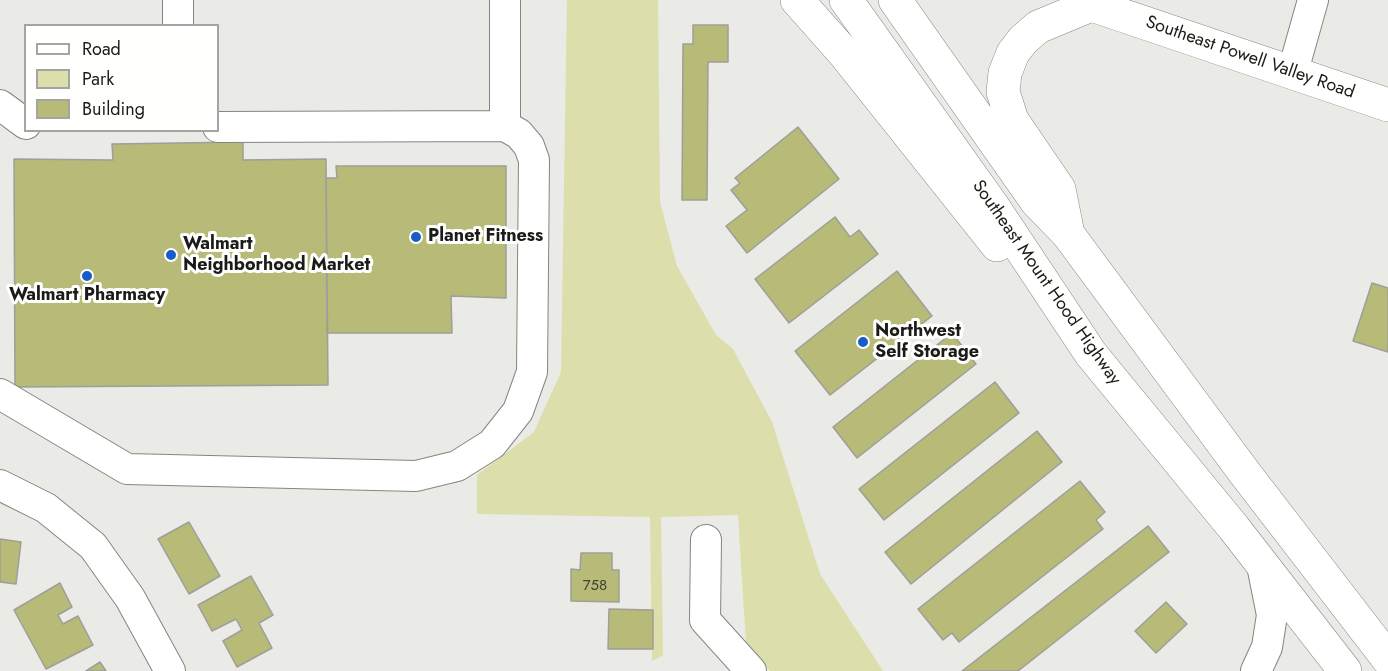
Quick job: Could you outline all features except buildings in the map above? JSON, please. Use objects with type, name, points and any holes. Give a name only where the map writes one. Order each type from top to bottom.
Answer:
[{"type":"main road","points":[[797,0],[844,53],[974,219],[1091,354]]},
{"type":"main road","name":"Southeast Mount Hood Highway","points":[[846,0],[992,205],[1091,354],[1345,671]]},
{"type":"main road","points":[[895,0],[1037,202],[1068,234],[1251,481],[1388,659]]},
{"type":"main road","points":[[1068,234],[1059,189],[1012,120],[1003,92],[1005,73],[1013,53],[1023,40],[1038,27],[1084,2]]},
{"type":"main road","name":"Southeast Powell Valley Road","points":[[1084,2],[1388,105]]},
{"type":"street","points":[[178,0],[178,24]]},
{"type":"street","points":[[505,0],[505,126]]},
{"type":"street","points":[[1293,71],[1313,0]]},
{"type":"street","points":[[0,105],[24,123]]},
{"type":"street","points":[[0,394],[127,469],[416,476],[457,466],[492,444],[518,411],[532,372],[534,160],[524,140],[505,126],[219,128]]},
{"type":"street","points":[[0,485],[46,508],[93,546],[130,598],[170,671]]},
{"type":"street","points":[[706,540],[705,620],[751,671]]},
{"type":"street","points":[[1256,671],[1267,647],[1272,615],[1262,565]]},
{"type":"green space","points":[[567,0],[658,0],[660,202],[677,266],[716,335],[733,349],[772,422],[820,574],[883,671],[770,671],[746,643],[738,515],[661,517],[663,655],[652,661],[650,517],[477,514],[477,475],[534,432],[561,372]]},
{"type":"place","name":"Planet Fitness","points":[[416,237]]},
{"type":"place","name":"Walmart Neighborhood Market","points":[[171,255]]},
{"type":"place","name":"Walmart Pharmacy","points":[[87,276]]},
{"type":"place","name":"Northwest Self Storage","points":[[863,342]]}]
